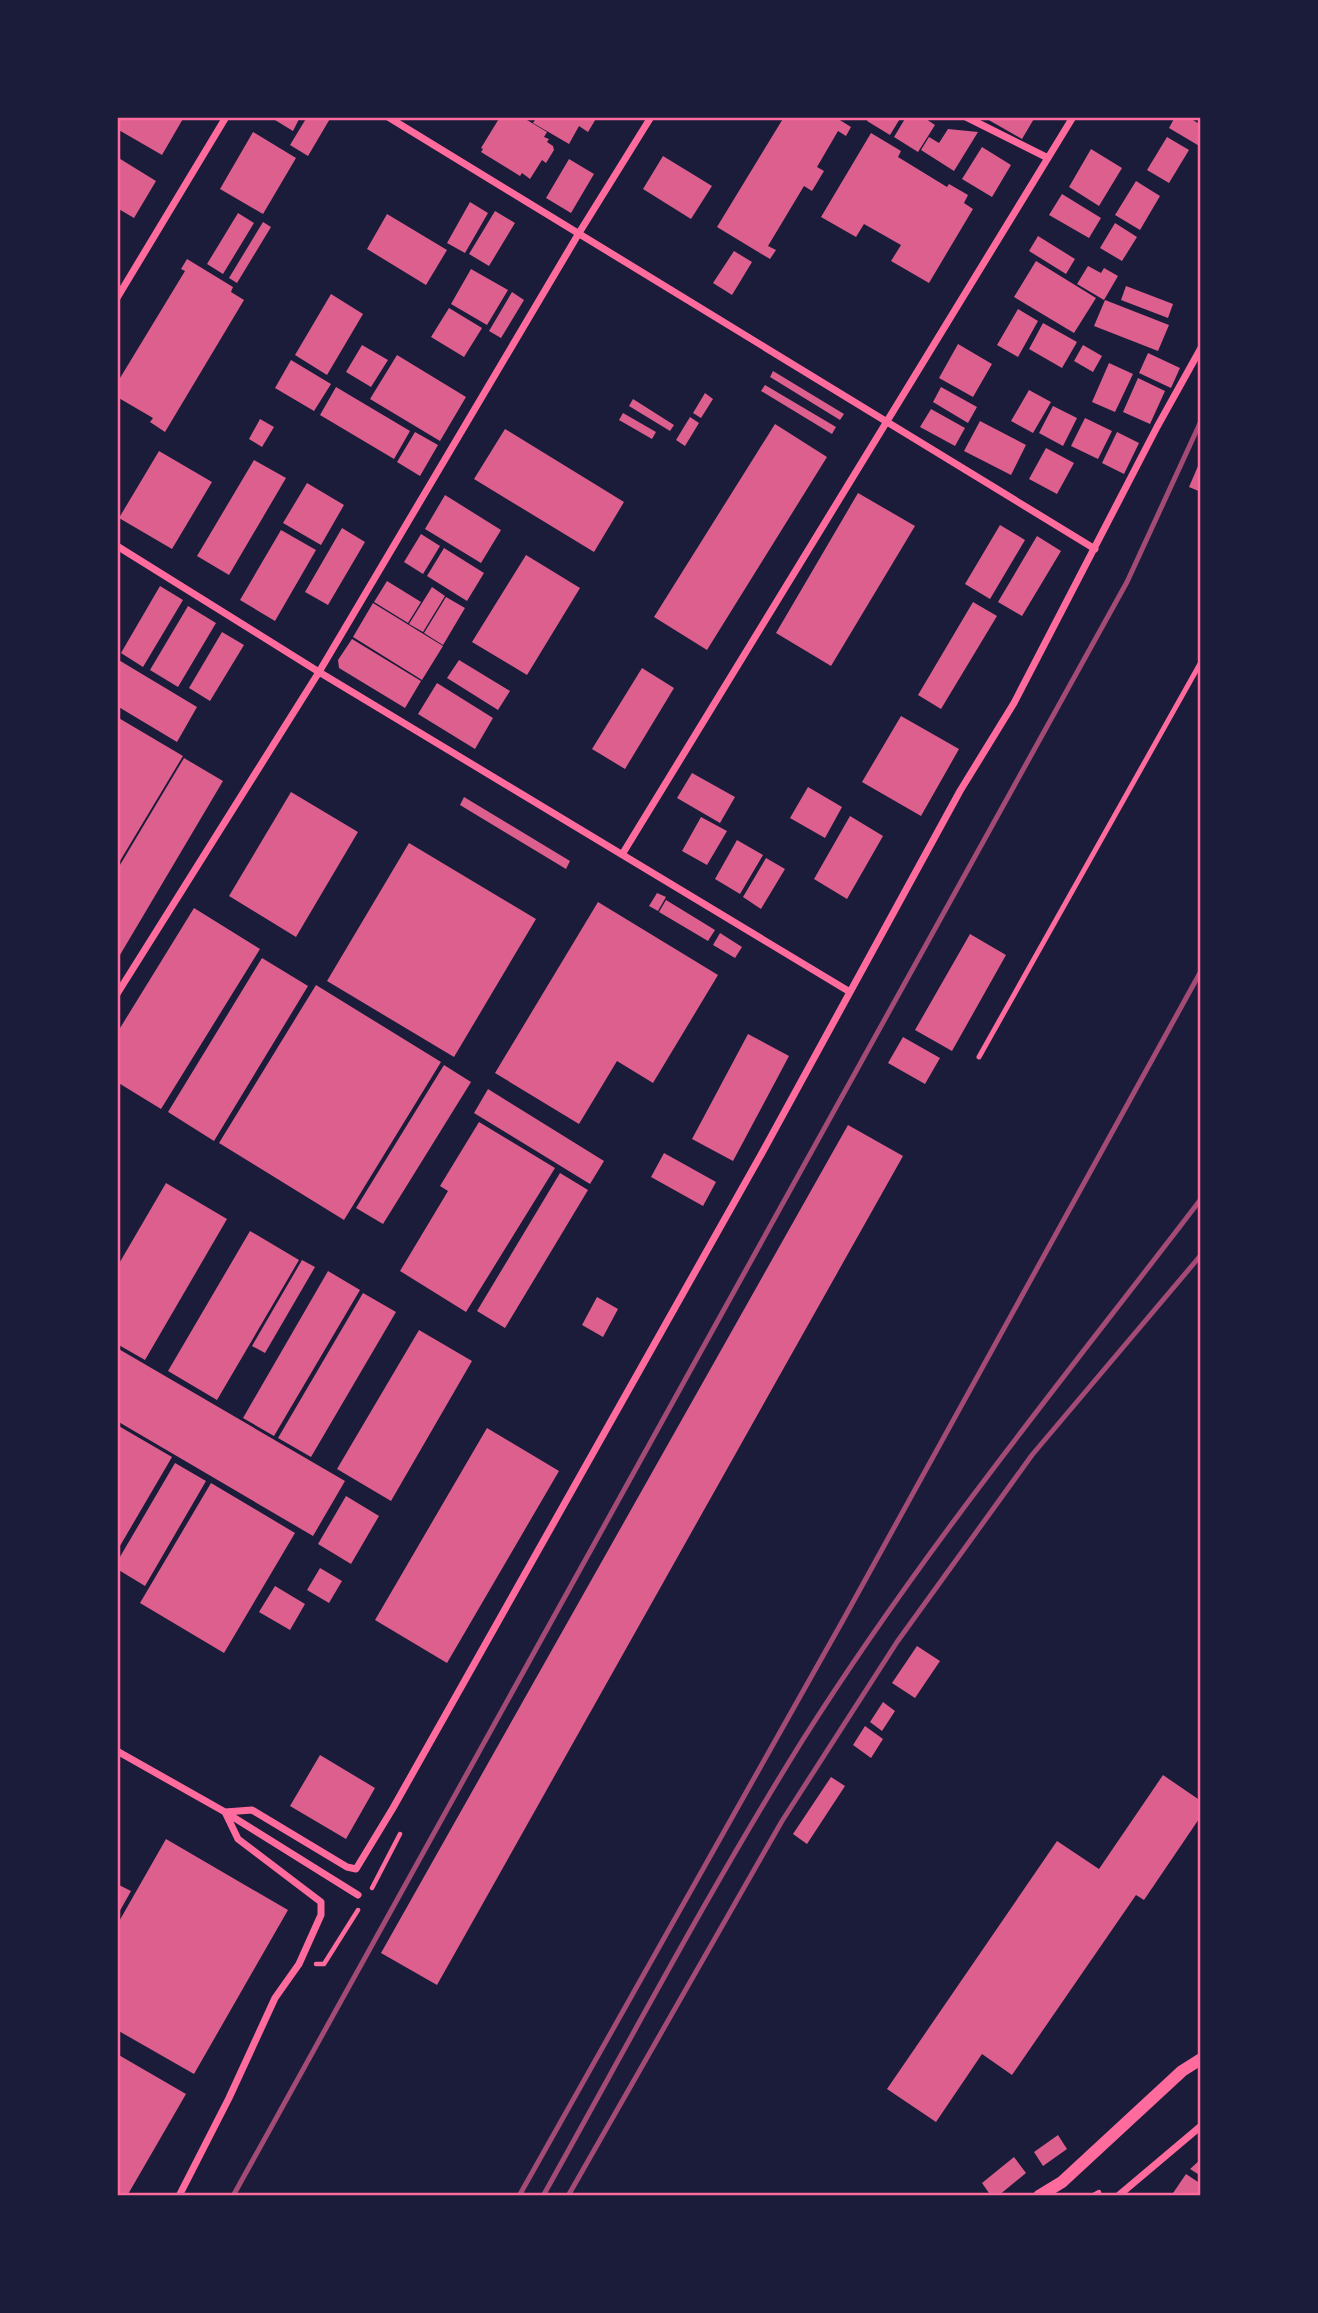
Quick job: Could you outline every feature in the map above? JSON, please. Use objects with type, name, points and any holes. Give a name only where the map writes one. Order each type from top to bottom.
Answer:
[{"type":"street","points":[[117,298],[226,117]]},
{"type":"street","points":[[388,117],[1095,549]]},
{"type":"street","points":[[117,994],[319,672],[579,233],[651,117]]},
{"type":"street","points":[[966,117],[1048,158]]},
{"type":"street","points":[[623,853],[1073,117]]},
{"type":"street","points":[[225,1812],[252,1810],[347,1867],[356,1869],[400,1796],[728,1213],[960,791],[1014,703],[1157,427],[1201,348]]},
{"type":"street","points":[[117,546],[319,672],[850,992]]},
{"type":"street","points":[[117,1751],[225,1812],[358,1895]]},
{"type":"street","points":[[179,2196],[229,2098],[275,1998],[299,1964],[321,1915],[321,1902],[238,1839],[225,1812]]},
{"type":"street","points":[[1039,2196],[1062,2182],[1182,2071],[1201,2059]]},
{"type":"street","points":[[1118,2196],[1201,2126]]},
{"type":"lane","points":[[979,1057],[1201,662]]},
{"type":"path","points":[[1093,2196],[1099,2192]]},
{"type":"building","points":[[117,117],[184,117],[162,155],[117,129]]},
{"type":"building","points":[[270,117],[300,117],[293,131]]},
{"type":"building","points":[[307,117],[331,117],[308,156],[290,145]]},
{"type":"building","points":[[500,117],[522,117],[547,132],[544,137],[549,139],[547,142],[554,150],[546,163],[542,160],[530,179],[522,173],[520,176],[481,152]]},
{"type":"building","points":[[537,117],[597,117],[588,132],[579,126],[569,144],[533,123]]},
{"type":"building","points":[[784,117],[835,117],[851,127],[846,136],[838,131],[817,167],[824,171],[812,191],[804,186],[768,246],[776,250],[770,259],[717,227]]},
{"type":"building","points":[[869,117],[901,117],[890,135],[867,121]]},
{"type":"building","points":[[906,117],[923,117],[935,125],[918,152],[894,137]]},
{"type":"building","points":[[1035,117],[1022,139],[987,119]]},
{"type":"building","points":[[1175,117],[1188,117],[1201,125],[1201,147],[1169,128]]},
{"type":"building","points":[[948,129],[978,132],[954,171],[921,150],[929,137],[939,143]]},
{"type":"building","points":[[253,132],[296,158],[263,214],[220,189]]},
{"type":"building","points":[[871,133],[901,151],[898,157],[947,187],[949,184],[968,195],[964,203],[973,209],[929,283],[891,261],[901,245],[864,224],[856,237],[821,217]]},
{"type":"building","points":[[1167,137],[1189,150],[1169,183],[1147,170]]},
{"type":"building","points":[[982,147],[1011,165],[992,197],[962,179]]},
{"type":"building","points":[[1091,149],[1122,168],[1099,206],[1069,187]]},
{"type":"building","points":[[663,156],[712,186],[691,219],[643,189]]},
{"type":"building","points":[[117,157],[156,181],[134,218],[117,208]]},
{"type":"building","points":[[569,159],[594,174],[571,213],[546,198]]},
{"type":"building","points":[[1136,181],[1160,196],[1140,230],[1115,215]]},
{"type":"building","points":[[1062,194],[1101,218],[1089,238],[1049,215]]},
{"type":"building","points":[[470,202],[488,213],[465,253],[447,243]]},
{"type":"building","points":[[495,211],[515,223],[489,266],[469,254]]},
{"type":"building","points":[[238,213],[254,223],[223,274],[207,264]]},
{"type":"building","points":[[387,214],[447,250],[426,285],[367,249]]},
{"type":"building","points":[[263,222],[271,227],[237,283],[229,278]]},
{"type":"building","points":[[1115,223],[1137,237],[1122,261],[1100,248]]},
{"type":"building","points":[[1038,236],[1075,259],[1066,274],[1029,251]]},
{"type":"building","points":[[734,251],[752,262],[732,295],[713,283]]},
{"type":"building","points":[[187,259],[233,287],[231,292],[244,300],[165,432],[150,422],[153,418],[117,397],[117,383],[185,271],[181,269]]},
{"type":"building","points":[[1036,261],[1096,298],[1074,333],[1014,297]]},
{"type":"building","points":[[1088,266],[1101,273],[1104,268],[1118,276],[1104,300],[1077,284]]},
{"type":"building","points":[[471,269],[508,290],[487,325],[451,304]]},
{"type":"building","points":[[1126,286],[1173,304],[1168,318],[1121,300]]},
{"type":"building","points":[[512,292],[524,300],[501,338],[489,331]]},
{"type":"building","points":[[331,294],[363,314],[327,375],[295,355]]},
{"type":"building","points":[[1105,300],[1169,325],[1158,351],[1094,326]]},
{"type":"building","points":[[449,308],[482,328],[464,357],[431,337]]},
{"type":"building","points":[[1018,309],[1038,321],[1018,357],[997,345]]},
{"type":"building","points":[[1043,323],[1077,342],[1062,368],[1029,349]]},
{"type":"building","points":[[958,344],[992,364],[973,397],[939,378]]},
{"type":"building","points":[[362,345],[388,360],[371,387],[346,372]]},
{"type":"building","points":[[1083,345],[1102,356],[1093,372],[1074,361]]},
{"type":"building","points":[[1148,353],[1180,368],[1171,388],[1139,373]]},
{"type":"building","points":[[397,355],[466,397],[440,441],[370,399]]},
{"type":"building","points":[[291,360],[331,384],[314,411],[275,388]]},
{"type":"building","points":[[1109,363],[1133,374],[1115,412],[1092,402]]},
{"type":"building","points":[[773,371],[844,414],[840,420],[770,377]]},
{"type":"building","points":[[1138,378],[1165,391],[1150,424],[1123,412]]},
{"type":"building","points":[[765,385],[836,427],[832,434],[761,391]]},
{"type":"building","points":[[336,387],[410,431],[394,459],[320,415]]},
{"type":"building","points":[[941,387],[977,407],[968,423],[933,402]]},
{"type":"building","points":[[1029,390],[1051,402],[1033,433],[1011,421]]},
{"type":"building","points":[[705,393],[713,399],[701,418],[693,413]]},
{"type":"building","points":[[633,399],[674,425],[670,431],[629,406]]},
{"type":"building","points":[[1053,406],[1077,418],[1063,446],[1039,433]]},
{"type":"building","points":[[931,409],[965,428],[955,446],[920,427]]},
{"type":"building","points":[[623,413],[656,432],[652,439],[619,420]]},
{"type":"building","points":[[690,417],[699,423],[685,446],[676,440]]},
{"type":"building","points":[[1085,418],[1112,431],[1098,459],[1071,446]]},
{"type":"building","points":[[260,419],[274,427],[262,447],[249,439]]},
{"type":"building","points":[[980,421],[1026,445],[1011,475],[964,451]]},
{"type":"building","points":[[775,424],[827,457],[707,650],[654,617]]},
{"type":"building","points":[[505,429],[624,502],[594,552],[474,479]]},
{"type":"building","points":[[415,432],[438,445],[420,476],[397,462]]},
{"type":"building","points":[[1117,432],[1139,443],[1124,474],[1102,463]]},
{"type":"building","points":[[1046,448],[1074,463],[1057,494],[1029,479]]},
{"type":"building","points":[[159,451],[212,482],[172,549],[119,518]]},
{"type":"building","points":[[1201,459],[1201,492],[1189,487]]},
{"type":"building","points":[[254,460],[286,478],[229,575],[197,556]]},
{"type":"building","points":[[307,483],[344,505],[321,545],[283,523]]},
{"type":"building","points":[[858,493],[915,526],[831,666],[776,633]]},
{"type":"building","points":[[445,495],[501,530],[481,563],[425,529]]},
{"type":"building","points":[[1000,525],[1025,540],[990,599],[965,584]]},
{"type":"building","points":[[342,528],[365,542],[328,605],[305,592]]},
{"type":"building","points":[[281,530],[316,550],[275,621],[240,600]]},
{"type":"building","points":[[421,534],[440,546],[423,574],[404,562]]},
{"type":"building","points":[[1037,536],[1061,551],[1022,616],[998,602]]},
{"type":"building","points":[[444,548],[484,573],[467,601],[427,576]]},
{"type":"building","points":[[526,555],[580,588],[527,675],[472,642]]},
{"type":"building","points":[[387,581],[421,602],[408,623],[374,602]]},
{"type":"building","points":[[160,586],[183,600],[143,667],[121,653]]},
{"type":"building","points":[[432,587],[445,596],[423,632],[409,624]]},
{"type":"building","points":[[446,597],[465,608],[443,645],[424,633]]},
{"type":"building","points":[[973,602],[997,616],[941,709],[918,695]]},
{"type":"building","points":[[373,603],[443,646],[422,680],[353,637]]},
{"type":"building","points":[[188,606],[216,623],[178,687],[150,670]]},
{"type":"building","points":[[222,632],[244,645],[210,701],[189,688]]},
{"type":"building","points":[[352,639],[421,681],[405,708],[339,668],[338,660]]},
{"type":"building","points":[[117,659],[197,707],[177,742],[117,706]]},
{"type":"building","points":[[459,660],[510,691],[498,710],[447,678]]},
{"type":"building","points":[[642,668],[674,688],[625,769],[592,749]]},
{"type":"building","points":[[437,683],[493,718],[475,749],[418,714]]},
{"type":"building","points":[[901,716],[959,749],[921,816],[862,782]]},
{"type":"building","points":[[117,717],[183,756],[117,866]]},
{"type":"building","points":[[184,758],[223,781],[117,960],[117,870]]},
{"type":"building","points":[[692,773],[735,797],[720,823],[677,798]]},
{"type":"building","points":[[808,787],[842,807],[825,838],[790,818]]},
{"type":"building","points":[[291,792],[358,832],[296,937],[229,896]]},
{"type":"building","points":[[464,797],[570,861],[566,869],[460,805]]},
{"type":"building","points":[[850,816],[883,836],[847,899],[814,879]]},
{"type":"building","points":[[701,817],[727,831],[707,865],[682,851]]},
{"type":"building","points":[[737,840],[763,855],[740,894],[715,879]]},
{"type":"building","points":[[409,843],[536,919],[454,1057],[327,981]]},
{"type":"building","points":[[766,858],[785,869],[761,909],[743,897]]},
{"type":"building","points":[[657,893],[666,897],[658,911],[649,906]]},
{"type":"building","points":[[666,900],[715,930],[708,941],[659,912]]},
{"type":"building","points":[[598,902],[718,975],[653,1083],[617,1061],[579,1124],[495,1073]]},
{"type":"building","points":[[194,908],[260,949],[161,1109],[117,1082],[117,1033]]},
{"type":"building","points":[[720,933],[742,947],[735,958],[713,945]]},
{"type":"building","points":[[970,934],[1006,955],[952,1051],[915,1030]]},
{"type":"building","points":[[262,958],[308,986],[214,1141],[168,1112]]},
{"type":"building","points":[[316,985],[441,1062],[344,1220],[219,1143]]},
{"type":"building","points":[[748,1034],[789,1056],[733,1161],[692,1139]]},
{"type":"building","points":[[903,1037],[940,1058],[925,1084],[888,1063]]},
{"type":"building","points":[[444,1065],[471,1082],[383,1224],[356,1208]]},
{"type":"building","points":[[488,1089],[604,1161],[590,1184],[474,1113]]},
{"type":"building","points":[[479,1122],[555,1168],[466,1312],[400,1271],[448,1191],[440,1186]]},
{"type":"building","points":[[848,1125],[903,1156],[437,1985],[381,1953]]},
{"type":"building","points":[[664,1153],[716,1182],[703,1206],[651,1177]]},
{"type":"building","points":[[560,1173],[588,1190],[505,1328],[477,1311]]},
{"type":"building","points":[[166,1183],[227,1219],[145,1360],[117,1344],[117,1267]]},
{"type":"building","points":[[250,1231],[299,1260],[217,1400],[168,1371]]},
{"type":"building","points":[[302,1260],[315,1267],[265,1353],[252,1346]]},
{"type":"building","points":[[328,1271],[360,1290],[274,1436],[243,1418]]},
{"type":"building","points":[[363,1293],[396,1312],[311,1457],[278,1438]]},
{"type":"building","points":[[597,1297],[618,1309],[603,1337],[582,1325]]},
{"type":"building","points":[[419,1330],[472,1361],[391,1501],[337,1469]]},
{"type":"building","points":[[117,1348],[345,1481],[313,1536],[117,1421]]},
{"type":"building","points":[[117,1425],[172,1457],[117,1551]]},
{"type":"building","points":[[487,1428],[559,1471],[447,1663],[375,1620]]},
{"type":"building","points":[[175,1463],[206,1481],[145,1586],[117,1569],[117,1562]]},
{"type":"building","points":[[211,1483],[295,1533],[224,1653],[140,1603]]},
{"type":"building","points":[[346,1496],[379,1516],[351,1564],[318,1544]]},
{"type":"building","points":[[320,1568],[342,1581],[329,1603],[307,1590]]},
{"type":"building","points":[[275,1586],[305,1604],[290,1630],[259,1612]]},
{"type":"building","points":[[917,1646],[940,1661],[915,1698],[892,1683]]},
{"type":"building","points":[[883,1702],[895,1711],[882,1731],[870,1722]]},
{"type":"building","points":[[865,1726],[883,1739],[871,1758],[853,1745]]},
{"type":"building","points":[[320,1755],[375,1788],[346,1839],[290,1806]]},
{"type":"building","points":[[1163,1775],[1201,1801],[1201,1816],[1144,1900],[1136,1895],[1012,2075],[982,2054],[936,2122],[887,2089],[1057,1841],[1099,1869]]},
{"type":"building","points":[[831,1777],[845,1786],[807,1844],[793,1834]]},
{"type":"building","points":[[166,1839],[288,1910],[194,2074],[117,2030],[117,1925]]},
{"type":"building","points":[[117,1884],[131,1891],[117,1916]]},
{"type":"building","points":[[117,2054],[186,2094],[127,2196],[117,2195]]},
{"type":"building","points":[[1058,2135],[1067,2149],[1043,2166],[1034,2152]]},
{"type":"building","points":[[1014,2157],[1026,2173],[998,2196],[991,2196],[982,2183]]},
{"type":"building","points":[[1201,2159],[1201,2176],[1190,2169]]},
{"type":"building","points":[[1186,2174],[1201,2184],[1201,2196],[1171,2196]]},
{"type":"railway","points":[[233,2196],[1127,582],[1201,421]]},
{"type":"railway","points":[[519,2196],[842,1622],[1201,971]]},
{"type":"railway","points":[[543,2196],[735,1853],[848,1670],[945,1533],[1201,1199]]},
{"type":"railway","points":[[568,2196],[782,1821],[897,1642],[1032,1455],[1201,1255]]}]
